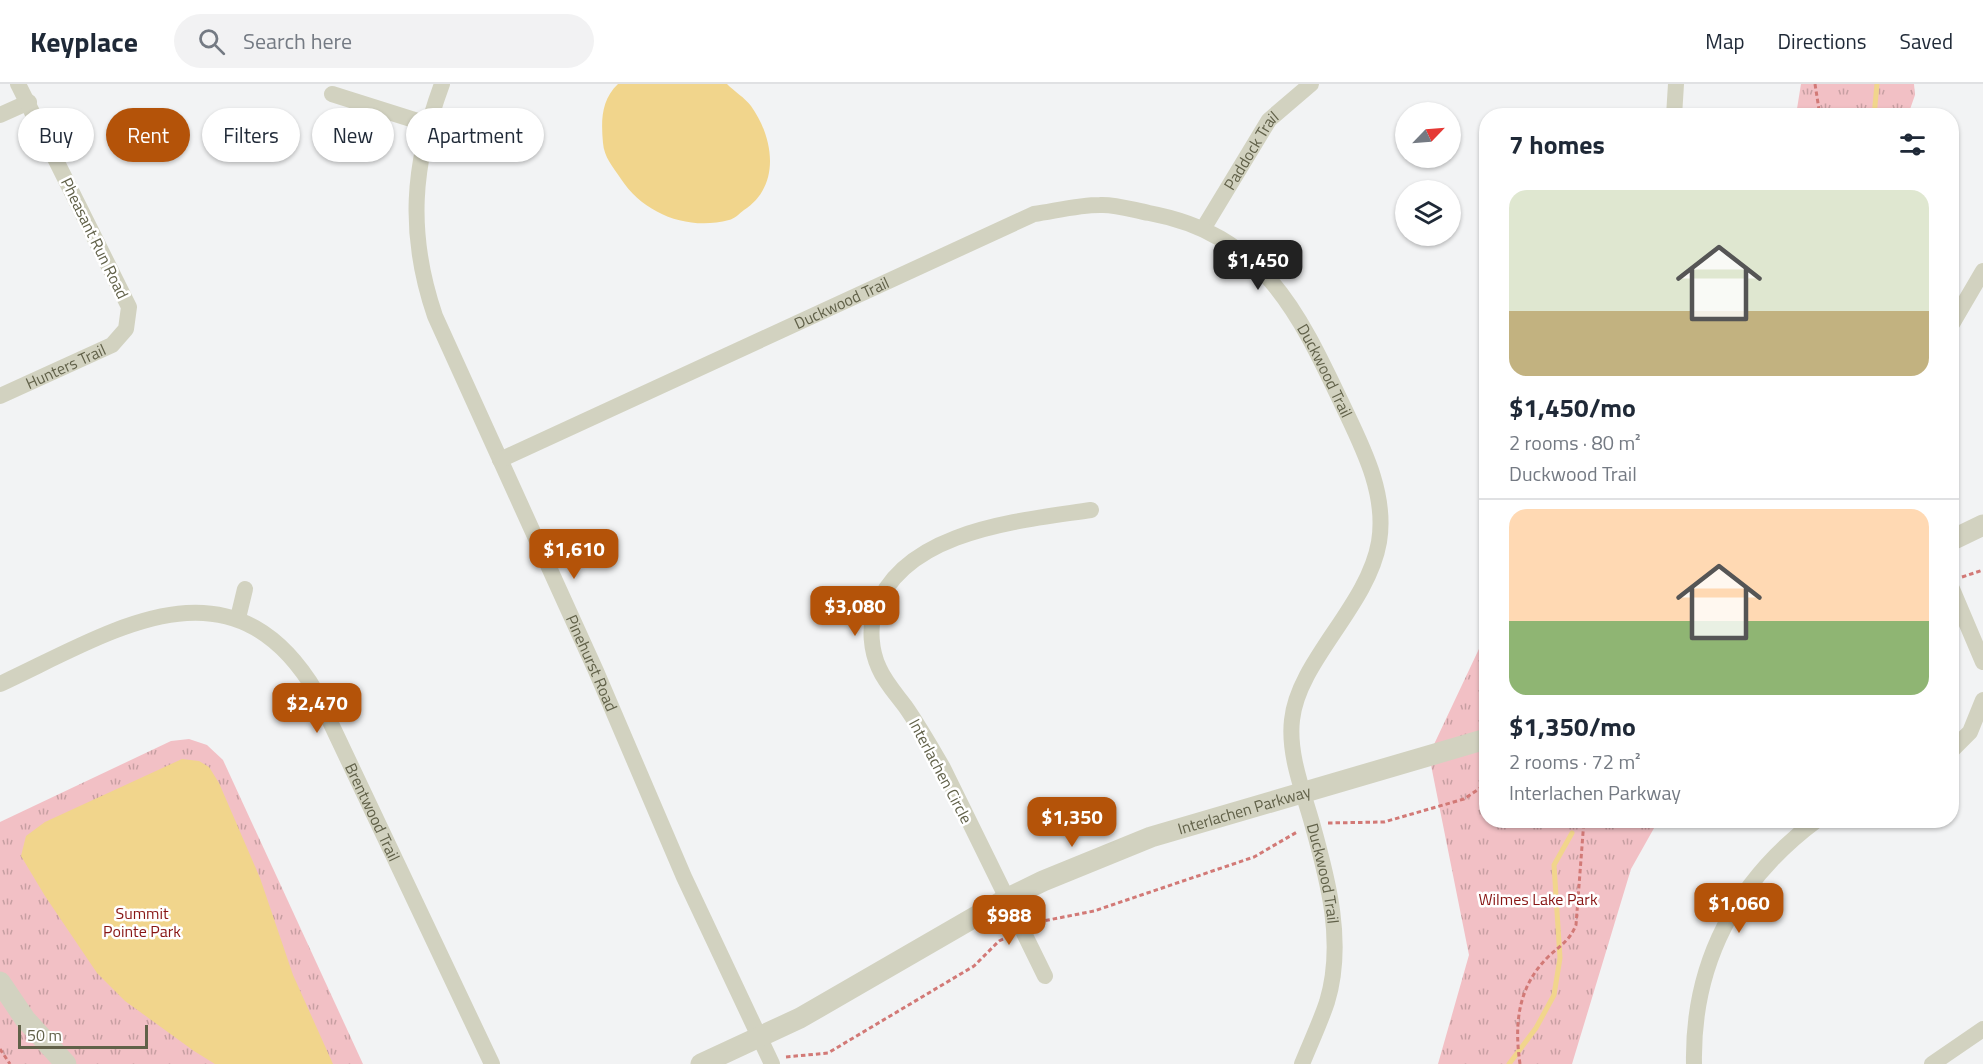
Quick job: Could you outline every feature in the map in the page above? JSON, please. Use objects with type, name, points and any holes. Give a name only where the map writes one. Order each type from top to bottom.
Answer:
[{"type":"street","name":"Pheasant Run Road","points":[[18,84],[29,102],[129,307],[126,329]]},
{"type":"street","name":"Pinehurst Road","points":[[433,108],[442,84]]},
{"type":"street","name":"Paddock Trail","points":[[1203,229],[1269,120],[1311,84]]},
{"type":"street","points":[[1674,108],[1676,84]]},
{"type":"street","points":[[332,94],[406,117]]},
{"type":"street","points":[[0,115],[29,102]]},
{"type":"street","name":"Pinehurst Road","points":[[419,162],[415,205],[417,244],[424,283],[435,316],[596,671],[684,877],[772,1064]]},
{"type":"street","name":"Duckwood Trail","points":[[500,460],[1034,214],[1101,204],[1172,218],[1203,229],[1235,248],[1268,276],[1289,301],[1310,336],[1367,456],[1375,480],[1379,540],[1373,565],[1361,590],[1308,676],[1298,696],[1292,720],[1293,746],[1327,878],[1335,932],[1328,1000],[1302,1064]]},
{"type":"street","points":[[1959,312],[1983,271]]},
{"type":"street","name":"Hunters Trail","points":[[0,396],[112,345],[126,329]]},
{"type":"street","name":"Interlachen Circle","points":[[1006,899],[932,748],[879,668],[872,645],[872,621],[880,597],[892,577],[908,563],[930,550],[973,532],[1009,522],[1091,510]]},
{"type":"street","points":[[1959,537],[1983,525]]},
{"type":"street","points":[[238,618],[245,589]]},
{"type":"street","points":[[1959,595],[1983,662]]},
{"type":"street","name":"Brentwood Trail","points":[[0,684],[130,623],[153,616],[204,613],[238,618],[284,649],[302,668],[316,692],[492,1064]]},
{"type":"street","points":[[1959,743],[1970,732],[1983,700]]},
{"type":"street","name":"Interlachen Parkway","points":[[700,1064],[800,1018],[1006,899],[1151,837],[1303,790],[1479,741]]},
{"type":"street","points":[[1694,1064],[1695,1020],[1703,977],[1727,920],[1758,872],[1777,852],[1807,828]]},
{"type":"street","points":[[1006,899],[1045,976]]},
{"type":"street","points":[[0,982],[26,1019],[66,1064]]},
{"type":"street","points":[[1932,1064],[1983,1029]]},
{"type":"path","points":[[1815,84],[1819,108]]},
{"type":"path","points":[[1959,582],[1983,570]]},
{"type":"path","points":[[772,1064],[788,1056],[828,1053],[974,966],[999,941],[1035,923],[1095,911],[1254,857],[1312,823],[1384,822],[1464,799],[1479,789]]},
{"type":"path","points":[[1520,1064],[1516,1037],[1519,1004],[1533,975],[1571,936],[1576,924],[1583,828]]},
{"type":"path","points":[[0,1049],[10,1064]]},
{"type":"green space","points":[[1801,84],[1914,84],[1915,95],[1910,108],[1797,108]]},
{"type":"green space","name":"Wilmes Lake Park","points":[[1479,649],[1479,828],[1654,828],[1631,869],[1572,1064],[1438,1064],[1469,955],[1429,755]]},
{"type":"green space","name":"Summit Pointe Park","points":[[189,739],[207,745],[223,760],[363,1064],[0,1064],[0,822],[171,741]]},
{"type":"shaded area","points":[[618,84],[727,84],[751,106],[765,132],[769,147],[769,175],[756,200],[731,219],[714,223],[698,223],[668,217],[642,202],[621,179],[605,153],[603,111],[608,97]]},
{"type":"shaded area","name":"Summit Pointe Park","points":[[182,759],[199,761],[209,767],[219,783],[260,878],[293,975],[333,1064],[215,1064],[194,1051],[125,1001],[97,973],[21,856],[26,836],[45,822]]},
{"type":"waterway","points":[[1875,108],[1877,84]]},
{"type":"waterway","points":[[1509,1064],[1536,1028],[1554,995],[1560,958],[1554,865],[1572,833]]}]
